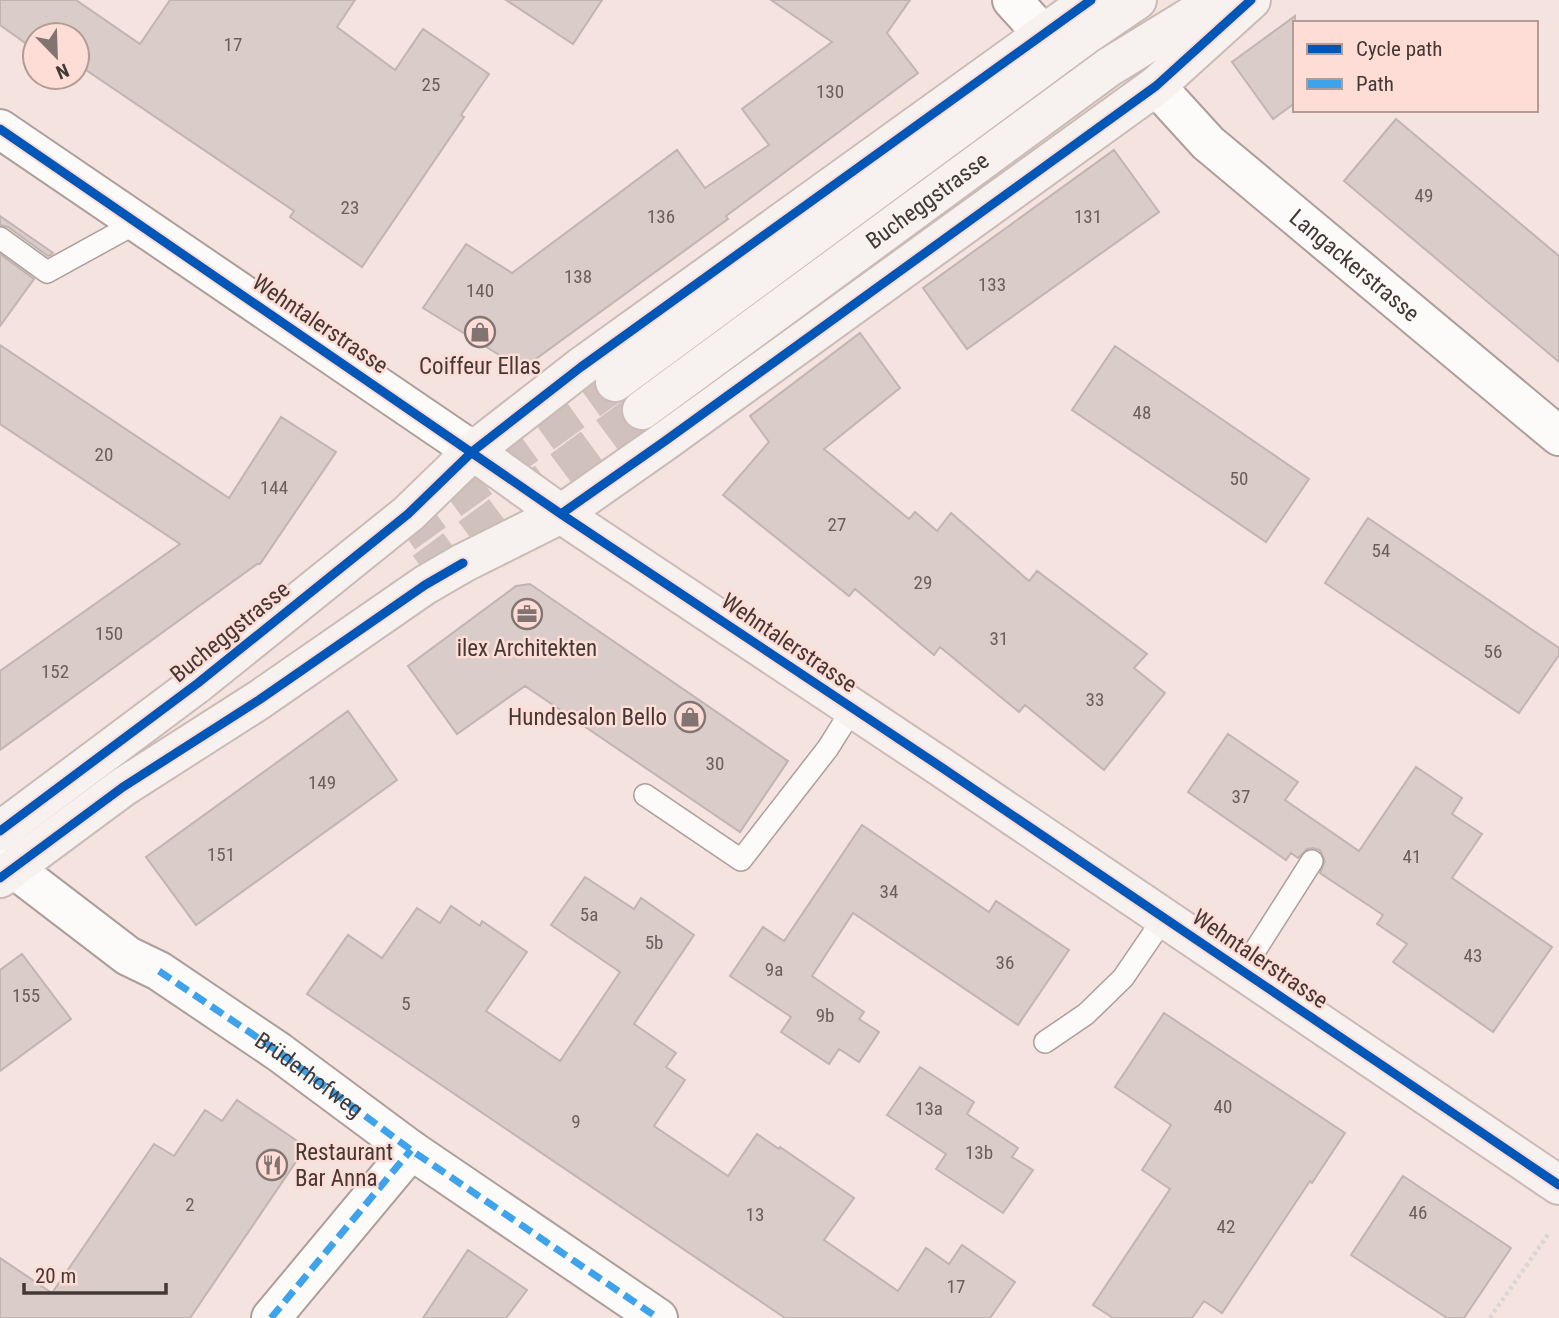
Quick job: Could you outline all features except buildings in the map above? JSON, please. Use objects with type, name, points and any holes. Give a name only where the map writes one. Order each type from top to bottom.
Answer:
[{"type":"main road","name":"Bucheggstrasse","points":[[0,831],[198,683],[408,513],[473,452],[600,353],[1091,0]]},
{"type":"main road","name":"Bucheggstrasse","points":[[615,382],[1137,0]]},
{"type":"main road","name":"Bucheggstrasse","points":[[642,410],[1109,67],[1219,0]]},
{"type":"main road","points":[[4,866],[259,701],[425,585],[463,562],[561,514],[1156,86],[1251,0]]},
{"type":"main road","name":"Wehntalerstrasse","points":[[473,452],[561,514],[1559,1185]]},
{"type":"street","points":[[1012,0],[1044,34]]},
{"type":"street","name":"Langackerstrasse","points":[[1156,86],[1208,143],[1559,436]]},
{"type":"street","name":"Wehntalerstrasse","points":[[0,129],[473,452]]},
{"type":"street","name":"Brüderhofweg","points":[[4,866],[128,956],[159,971],[279,1052],[411,1150],[658,1318]]},
{"type":"street","points":[[271,1318],[411,1150]]},
{"type":"lane","points":[[0,238],[47,272],[138,222]]},
{"type":"lane","points":[[645,795],[741,860],[828,748],[853,708]]},
{"type":"lane","points":[[1242,971],[1312,861]]},
{"type":"lane","points":[[1045,1042],[1086,1014],[1123,978],[1164,918]]},
{"type":"path","points":[[1490,1318],[1549,1233]]},
{"type":"tunnel","points":[[404,534],[615,382]]},
{"type":"tunnel","points":[[424,571],[642,410]]},
{"type":"marked path","points":[[159,971],[279,1052],[411,1150],[658,1318]]},
{"type":"marked path","points":[[271,1318],[411,1150]]},
{"type":"cycle path","points":[[0,831],[198,683],[408,514],[473,451],[581,367],[1091,0]]},
{"type":"cycle path","points":[[561,514],[1156,86],[1251,0]]},
{"type":"cycle path","points":[[0,129],[561,514],[1559,1185]]},
{"type":"cycle path","points":[[0,878],[123,787],[259,700],[425,585],[463,563]]},
{"type":"place","name":"Coiffeur Ellas","points":[[480,332]]},
{"type":"place","name":"ilex Architekten","points":[[527,614]]},
{"type":"place","name":"Hundesalon Bello","points":[[690,717]]},
{"type":"place","name":"Restaurant Bar Anna","points":[[272,1165]]}]
